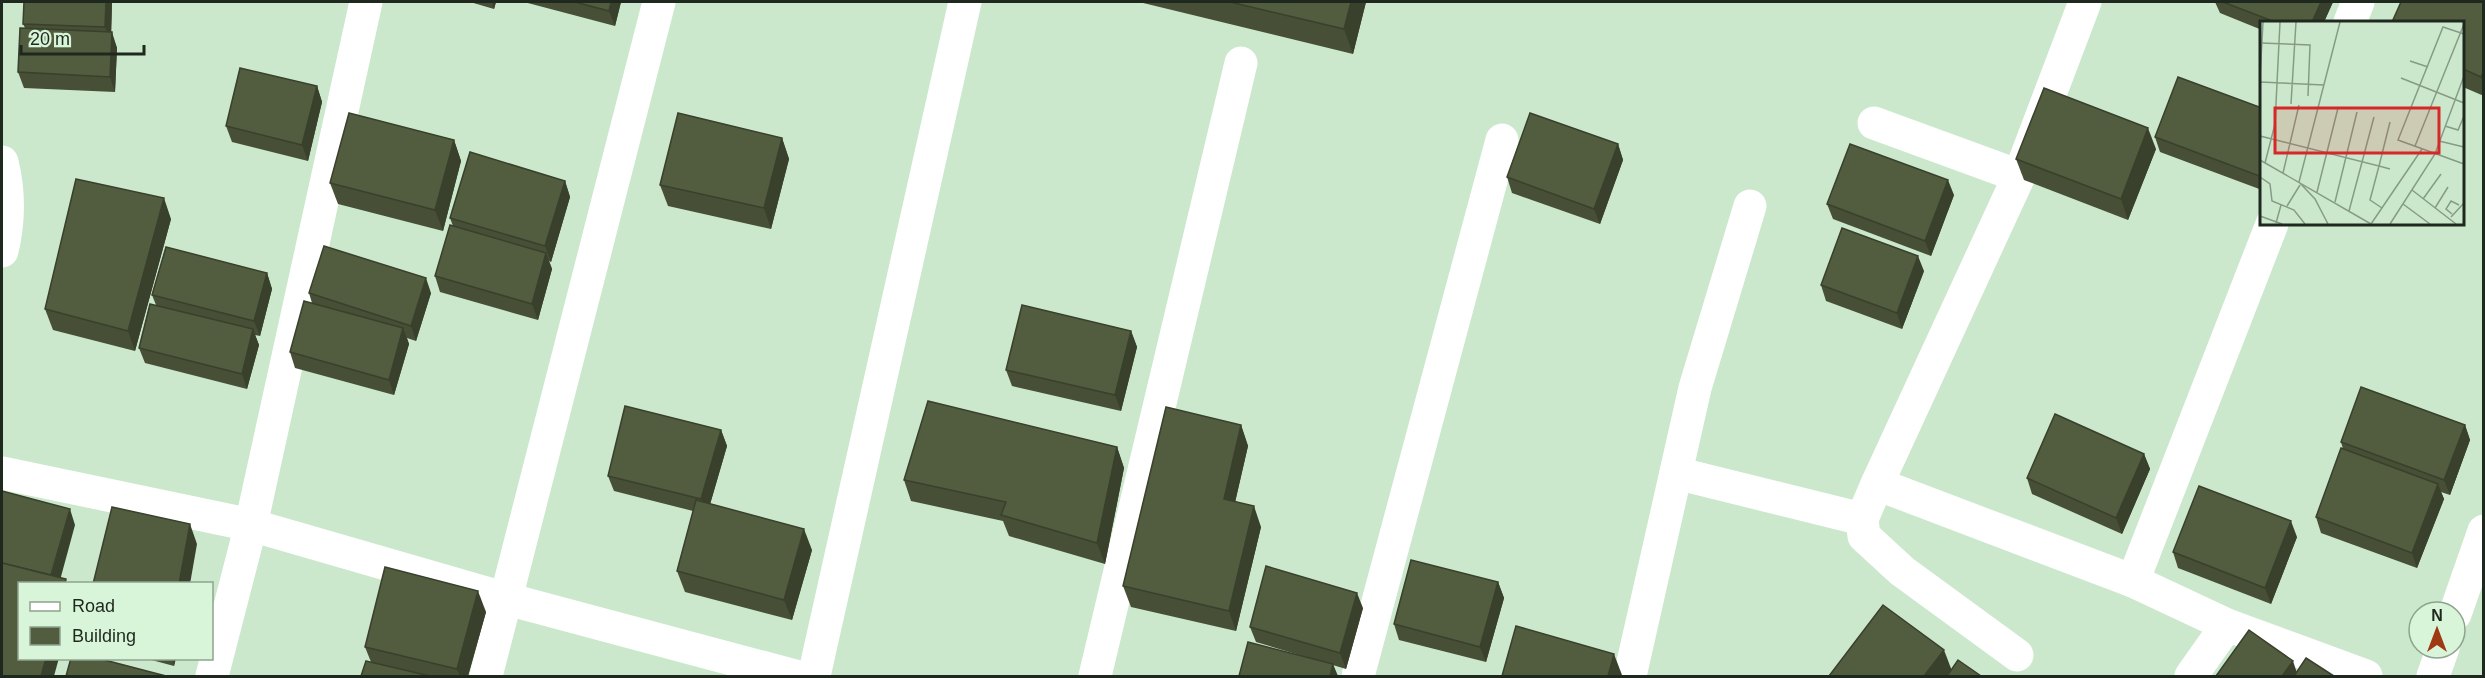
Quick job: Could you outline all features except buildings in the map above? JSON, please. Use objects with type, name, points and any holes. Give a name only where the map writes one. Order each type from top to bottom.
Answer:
[{"type":"street","points":[[212,676],[251,525],[366,2]]},
{"type":"street","points":[[486,676],[659,2]]},
{"type":"street","points":[[814,676],[965,2]]},
{"type":"street","points":[[2017,655],[1902,571],[1864,536],[1862,519],[2019,176],[2085,2]]},
{"type":"street","points":[[2350,21],[2358,2]]},
{"type":"street","points":[[1095,676],[1241,63]]},
{"type":"street","points":[[1874,123],[2019,176]]},
{"type":"street","points":[[1358,676],[1502,140]]},
{"type":"street","points":[[2,162],[7,184],[2,251]]},
{"type":"street","points":[[1630,676],[1695,388],[1750,206]]},
{"type":"street","points":[[2133,581],[2272,225]]},
{"type":"street","points":[[2,473],[251,525],[507,598],[795,676]]},
{"type":"street","points":[[1676,473],[1862,519]]},
{"type":"street","points":[[1877,484],[2133,581],[2227,625],[2366,676]]},
{"type":"street","points":[[2460,600],[2484,531]]},
{"type":"street","points":[[2191,676],[2227,625]]},
{"type":"street","points":[[2433,676],[2439,660]]}]
